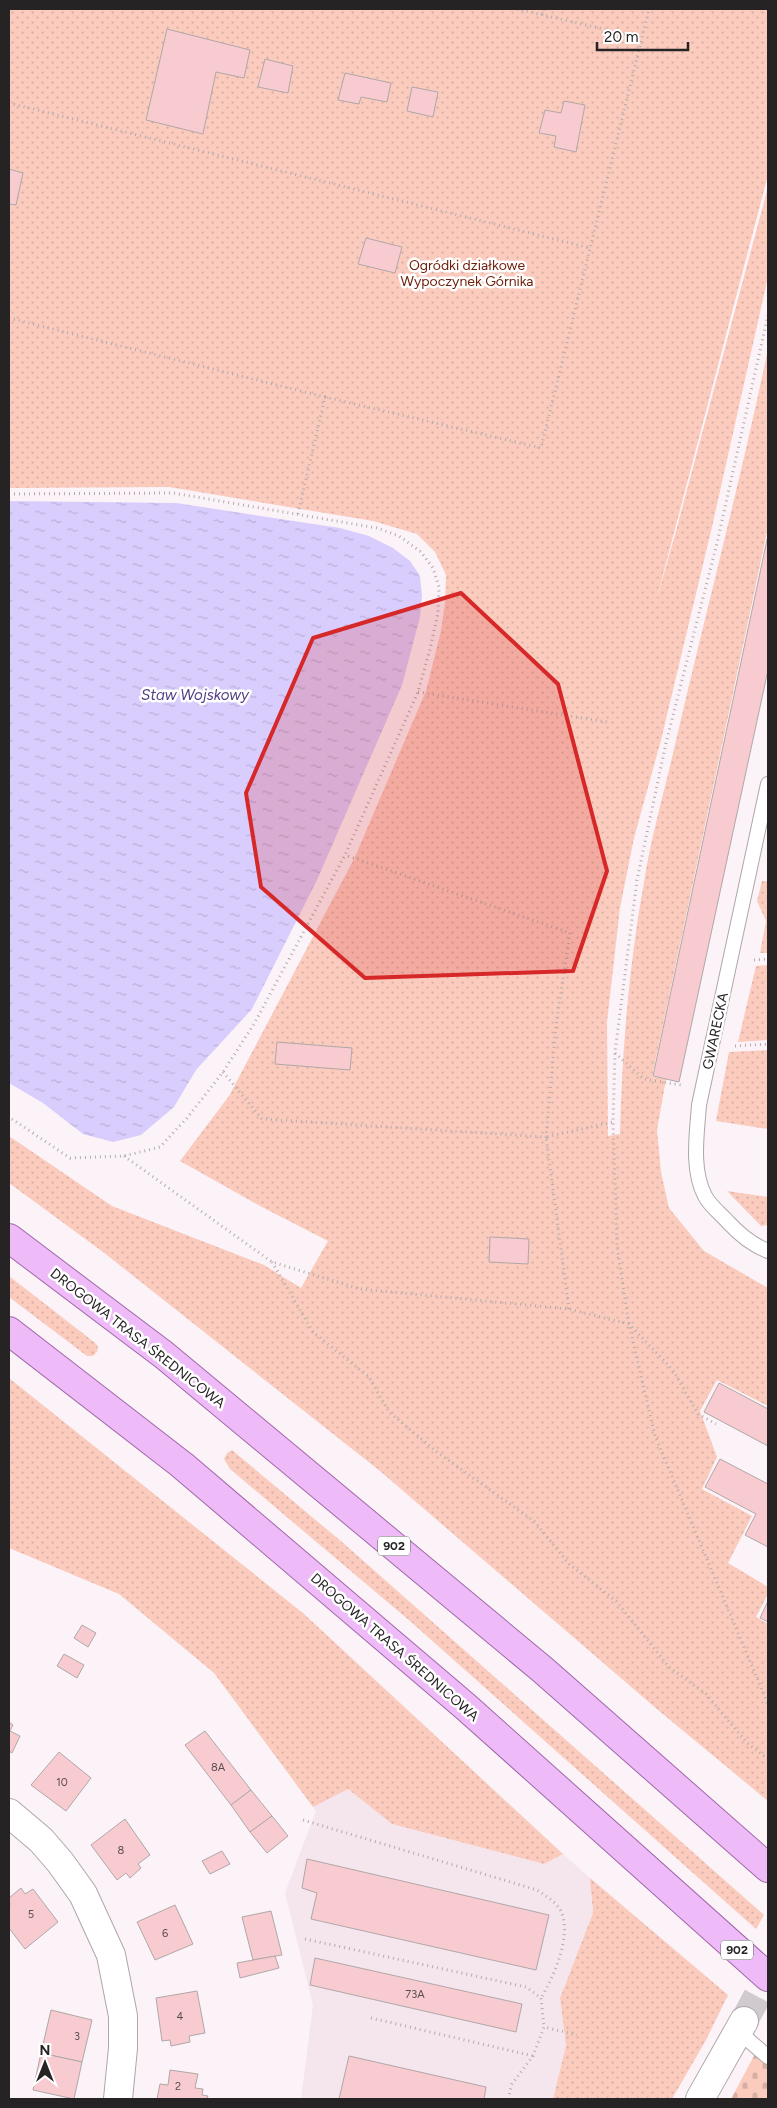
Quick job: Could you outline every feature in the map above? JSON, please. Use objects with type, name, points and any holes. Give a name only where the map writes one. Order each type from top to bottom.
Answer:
[{"type":"main road","name":"DROGOWA TRASA ŚREDNICOWA","points":[[9,1238],[164,1355],[543,1670],[768,1868]]},
{"type":"main road","name":"DROGOWA TRASA ŚREDNICOWA","points":[[9,1331],[204,1484],[466,1707],[768,1978]]},
{"type":"street","points":[[9,1813],[41,1840],[83,1894],[111,1955],[123,2016],[123,2048],[118,2099]]},
{"type":"street","points":[[700,2099],[741,2027]]},
{"type":"lane","name":"GWARECKA","points":[[768,784],[698,1105],[697,1138],[698,1174],[705,1197],[732,1227],[755,1246],[768,1251]]},
{"type":"lane","points":[[741,2027],[768,2057]]},
{"type":"path","points":[[517,9],[642,38]]},
{"type":"path","points":[[542,15],[544,9]]},
{"type":"path","points":[[9,318],[325,397],[541,448],[649,9]]},
{"type":"path","points":[[9,103],[590,248]]},
{"type":"path","points":[[768,315],[717,543],[666,743],[637,880],[615,1052],[613,1122],[616,1246],[629,1324],[655,1436],[768,1704]]},
{"type":"path","points":[[298,514],[325,397]]},
{"type":"path","points":[[9,494],[172,494],[377,528],[399,536],[421,552],[433,568],[440,587],[438,613],[418,692],[345,855],[254,1024],[222,1072],[187,1118],[160,1147],[124,1156],[70,1158],[9,1117]]},
{"type":"path","points":[[418,692],[607,722]]},
{"type":"path","points":[[345,855],[570,933],[556,1025],[546,1137],[570,1310]]},
{"type":"path","points":[[753,960],[768,959]]},
{"type":"path","points":[[734,1046],[768,1044]]},
{"type":"path","points":[[615,1052],[644,1079],[702,1088]]},
{"type":"path","points":[[222,1072],[262,1119],[546,1137],[613,1122]]},
{"type":"path","points":[[124,1156],[272,1262],[360,1289],[570,1310],[629,1324],[673,1370],[698,1414],[716,1424]]},
{"type":"path","points":[[272,1262],[313,1332],[369,1377],[389,1412],[437,1452],[535,1522],[569,1564],[616,1601],[669,1667],[706,1694],[746,1743],[768,1759]]},
{"type":"path","points":[[303,1820],[538,1890],[561,1911],[564,1924],[562,1949],[550,1983],[541,1998],[544,2026],[532,2056],[512,2084],[508,2099]]},
{"type":"path","points":[[305,1939],[526,1987],[541,1998]]},
{"type":"path","points":[[372,2018],[532,2056]]},
{"type":"path","points":[[544,2026],[577,2035]]},
{"type":"highlighted area","points":[[461,593],[558,684],[607,871],[573,971],[365,978],[261,887],[246,793],[313,638]]},
{"type":"shaded area","points":[[348,1789],[392,1824],[544,1864],[563,1854],[590,1878],[593,1913],[560,1998],[566,2046],[553,2099],[301,2099],[313,2005],[285,1893],[316,1811],[313,1807]]},
{"type":"green space","name":"Ogródki działkowe Wypoczynek Górnika","points":[[9,9],[768,9],[768,175],[655,605],[768,187],[768,277],[711,531],[661,740],[634,838],[620,908],[607,1022],[608,1136],[620,1134],[622,1071],[630,976],[650,848],[768,349],[768,527],[652,1077],[666,1079],[657,1130],[661,1172],[669,1208],[704,1251],[768,1288],[768,1406],[717,1380],[700,1411],[717,1457],[702,1489],[752,1516],[728,1563],[768,1587],[768,1594],[756,1617],[768,1624],[768,1801],[658,1710],[380,1471],[103,1252],[9,1183],[9,1136],[112,1206],[264,1265],[301,1288],[328,1241],[180,1161],[229,1096],[355,857],[426,691],[441,631],[446,575],[435,552],[417,534],[373,521],[169,487],[9,488]]},
{"type":"green space","points":[[762,881],[768,881],[768,953],[760,953],[766,921],[757,901]]},
{"type":"green space","points":[[768,965],[768,1040],[738,1042],[756,966]]},
{"type":"green space","points":[[768,1050],[768,1129],[716,1121],[729,1052]]},
{"type":"green space","points":[[727,1191],[768,1197],[768,1225],[761,1226]]},
{"type":"green space","points":[[9,1276],[94,1342],[98,1346],[97,1352],[93,1356],[87,1356],[9,1297]]},
{"type":"green space","points":[[9,1378],[304,1614],[563,1854],[544,1864],[392,1824],[348,1789],[313,1807],[214,1673],[119,1594],[9,1548]]},
{"type":"green space","points":[[232,1450],[342,1542],[764,1915],[756,1929],[410,1621],[230,1469],[224,1459],[227,1453]]},
{"type":"green space","points":[[590,1878],[728,1995],[706,2040],[672,2099],[553,2099],[566,2046],[560,1998],[593,1913]]},
{"type":"green space","points":[[755,2054],[768,2066],[768,2099],[731,2099]]},
{"type":"water","name":"Staw Wojskowy","points":[[9,501],[176,503],[340,528],[369,536],[393,548],[410,561],[420,576],[422,596],[420,617],[402,685],[317,880],[252,1009],[196,1070],[174,1107],[141,1135],[113,1142],[83,1134],[43,1103],[9,1083]]},
{"type":"building","points":[[167,29],[250,50],[244,78],[216,72],[203,134],[146,120]]},
{"type":"building","points":[[265,59],[293,66],[288,93],[258,87]]},
{"type":"building","points":[[345,73],[391,83],[387,102],[361,97],[359,104],[338,100]]},
{"type":"building","points":[[412,87],[438,92],[433,117],[407,111]]},
{"type":"building","points":[[564,101],[585,105],[576,152],[554,147],[556,136],[539,133],[545,110],[561,113]]},
{"type":"building","points":[[9,169],[23,173],[16,205],[9,204]]},
{"type":"building","points":[[366,238],[402,247],[395,273],[358,264]]},
{"type":"building","points":[[768,535],[768,670],[679,1082],[653,1076]]},
{"type":"building","points":[[277,1042],[352,1048],[350,1070],[275,1064]]},
{"type":"building","points":[[490,1237],[529,1239],[528,1264],[489,1262]]},
{"type":"building","points":[[719,1383],[768,1409],[768,1446],[704,1412]]},
{"type":"building","points":[[720,1459],[768,1484],[768,1547],[745,1535],[756,1514],[705,1487]]},
{"type":"building","points":[[768,1601],[768,1622],[760,1618]]},
{"type":"building","points":[[82,1625],[96,1633],[88,1647],[74,1638]]},
{"type":"building","points":[[64,1654],[84,1665],[77,1678],[57,1666]]},
{"type":"building","points":[[9,1722],[13,1725],[10,1731],[20,1736],[12,1753],[9,1751]]},
{"type":"building","points":[[205,1731],[251,1790],[231,1805],[185,1745]]},
{"type":"building","points":[[59,1752],[91,1778],[66,1811],[31,1785]]},
{"type":"building","points":[[251,1790],[272,1816],[250,1832],[231,1805]]},
{"type":"building","points":[[272,1816],[288,1836],[267,1853],[250,1832]]},
{"type":"building","points":[[125,1819],[150,1855],[138,1864],[141,1868],[130,1878],[126,1873],[117,1880],[91,1845]]},
{"type":"building","points":[[222,1851],[230,1864],[210,1874],[202,1861]]},
{"type":"building","points":[[307,1859],[549,1915],[536,1970],[311,1919],[317,1893],[302,1888]]},
{"type":"building","points":[[21,1888],[25,1894],[33,1889],[58,1922],[25,1949],[9,1928],[9,1898]]},
{"type":"building","points":[[175,1905],[193,1944],[155,1960],[137,1922]]},
{"type":"building","points":[[271,1911],[282,1955],[253,1960],[242,1917]]},
{"type":"building","points":[[275,1956],[279,1968],[240,1978],[237,1963]]},
{"type":"building","points":[[315,1958],[522,2004],[516,2032],[310,1985]]},
{"type":"building","points":[[197,1991],[205,2033],[189,2036],[190,2042],[171,2046],[170,2040],[162,2041],[156,1998]]},
{"type":"building","points":[[51,2010],[92,2020],[82,2062],[41,2053]]},
{"type":"building","points":[[41,2053],[82,2062],[74,2099],[33,2090]]},
{"type":"building","points":[[349,2056],[486,2087],[484,2099],[339,2099]]},
{"type":"building","points":[[170,2070],[198,2074],[195,2088],[203,2089],[202,2095],[208,2096],[207,2099],[157,2099],[160,2084],[168,2085]]},
{"type":"tunnel","points":[[744,2021],[768,1976]]}]
